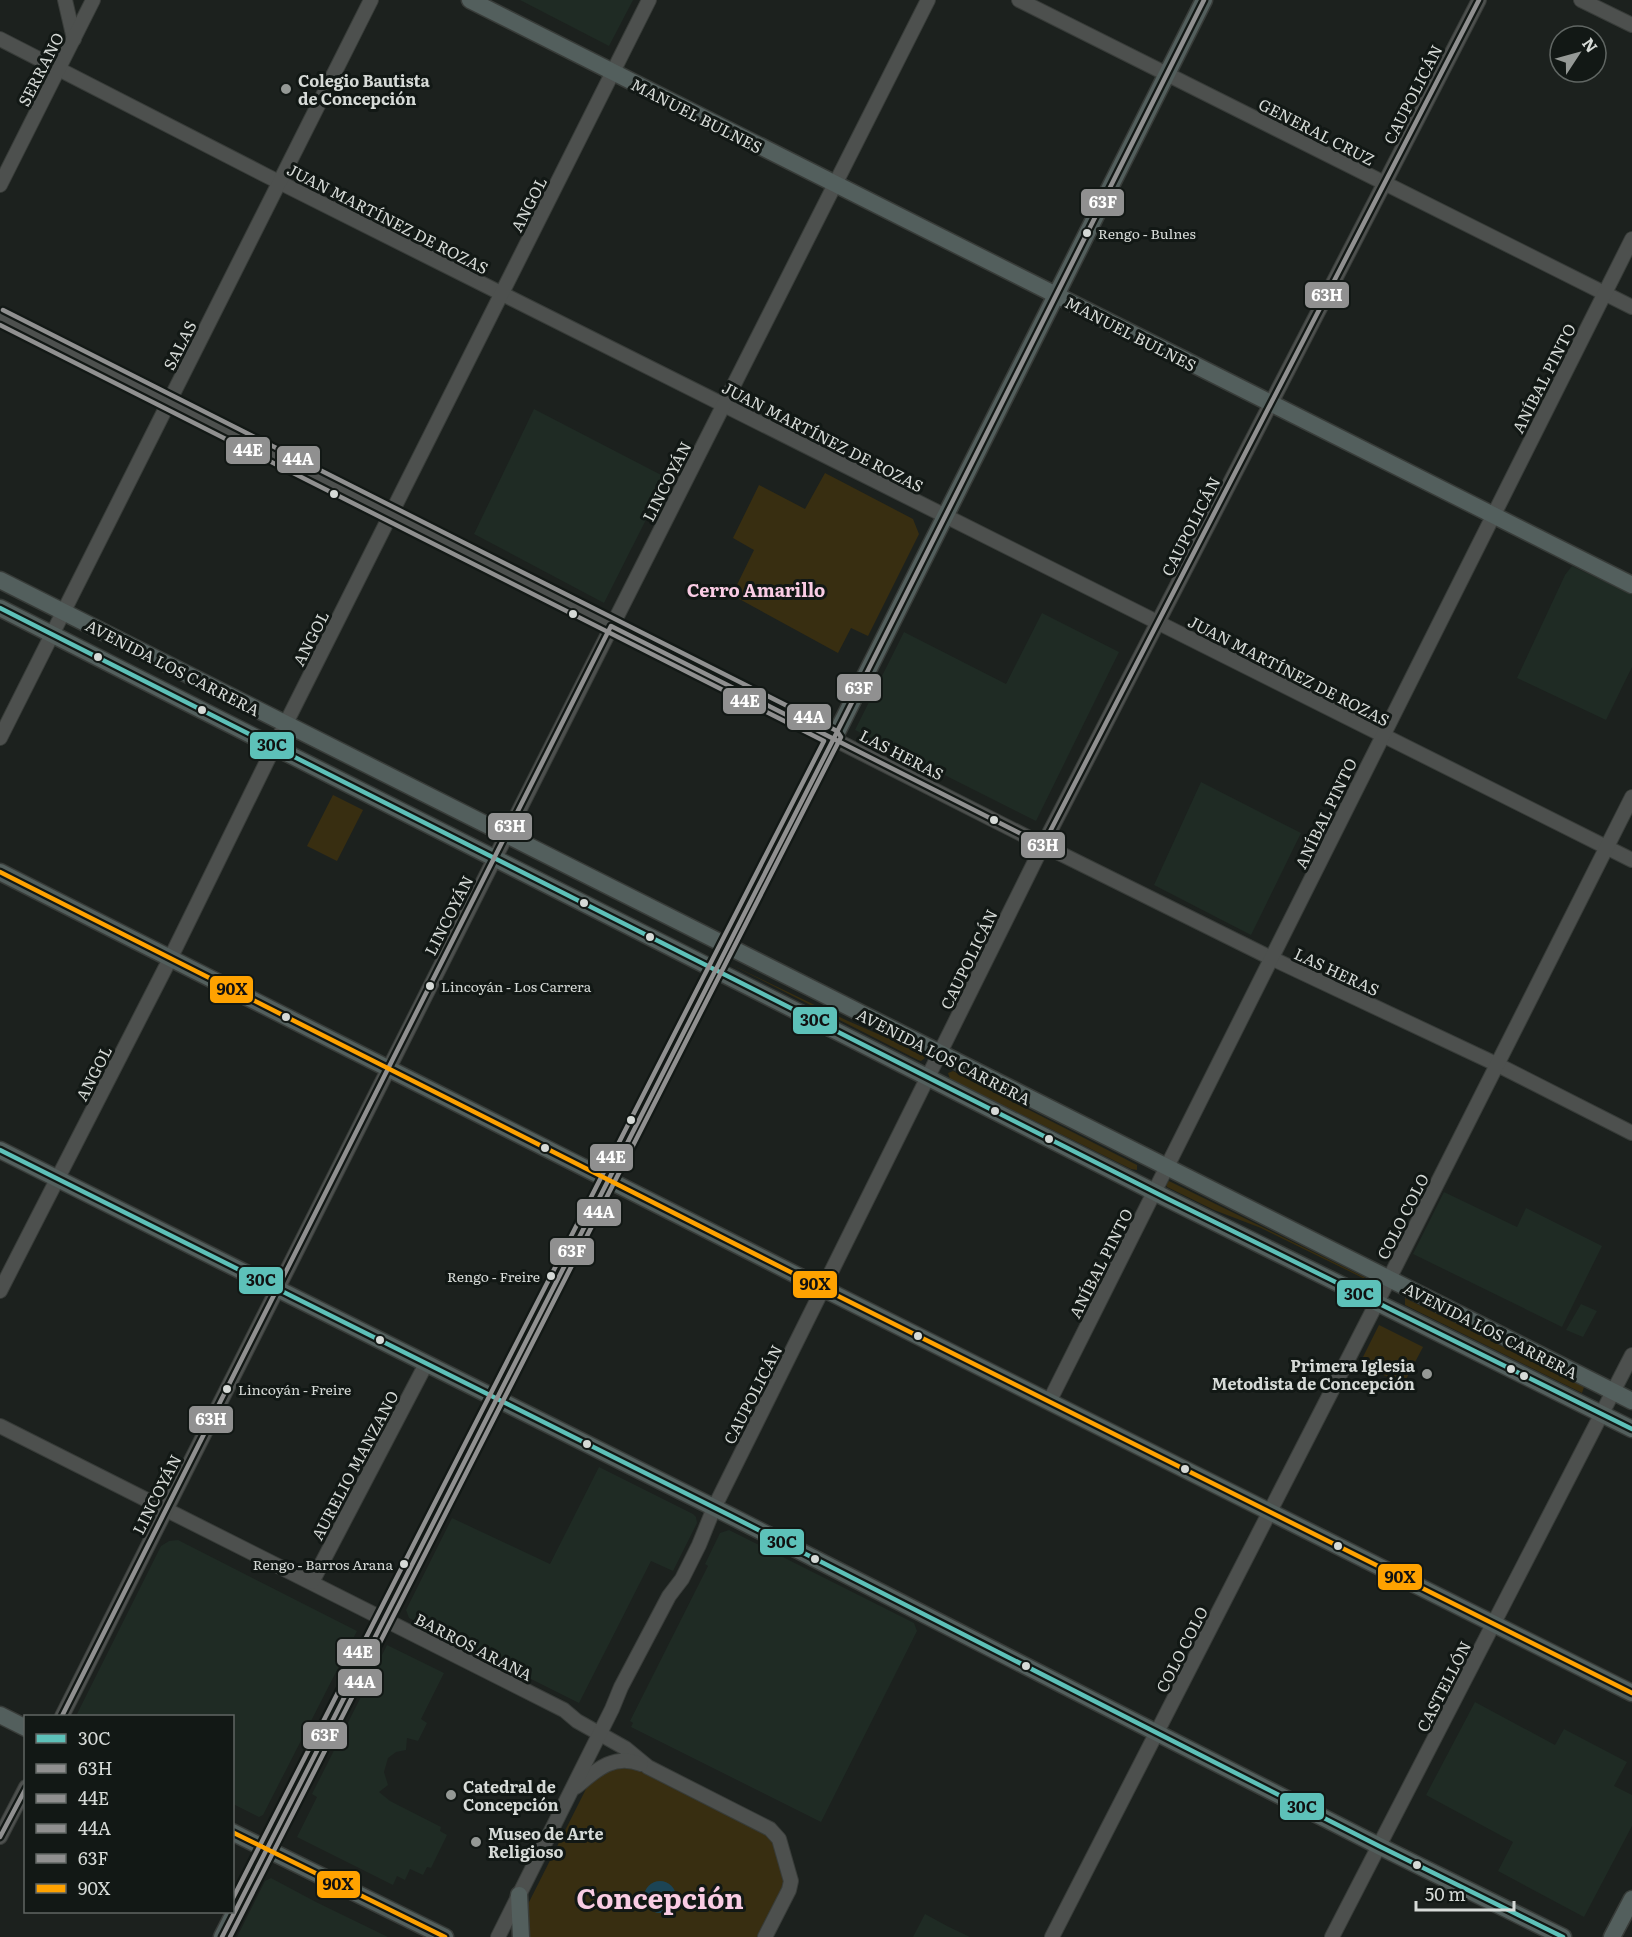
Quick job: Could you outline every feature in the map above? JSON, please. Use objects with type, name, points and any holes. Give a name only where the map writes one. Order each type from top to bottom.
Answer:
[{"type":"main road","name":"MANUEL BULNES","points":[[470,0],[1632,585]]},
{"type":"main road","points":[[222,1937],[834,738],[1204,0]]},
{"type":"main road","name":"AVENIDA LOS CARRERA","points":[[0,580],[1632,1401]]},
{"type":"main road","name":"AVENIDA LOS CARRERA","points":[[0,608],[1155,1192],[1632,1429]]},
{"type":"main road","points":[[0,872],[824,1289],[1632,1693]]},
{"type":"main road","points":[[0,1150],[1563,1937]]},
{"type":"main road","points":[[0,1715],[24,1727]]},
{"type":"main road","points":[[234,1833],[445,1937]]},
{"type":"main road","points":[[519,1895],[521,1937]]},
{"type":"main road","points":[[1612,1937],[1632,1899]]},
{"type":"street","points":[[65,0],[74,39]]},
{"type":"street","name":"SERRANO","points":[[0,185],[93,0]]},
{"type":"street","name":"SALAS","points":[[0,738],[371,0]]},
{"type":"street","name":"ANGOL","points":[[0,1291],[170,959],[285,724],[649,0]]},
{"type":"street","name":"LINCOYÁN","points":[[63,1715],[928,0]]},
{"type":"street","name":"GENERAL CRUZ","points":[[1019,0],[1632,307]]},
{"type":"street","name":"CAUPOLICÁN","points":[[498,1937],[633,1665],[669,1596],[681,1582],[692,1560],[714,1508],[1043,845],[1479,0]]},
{"type":"street","points":[[1581,0],[1632,25]]},
{"type":"street","name":"JUAN MARTÍNEZ DE ROZAS","points":[[0,39],[279,182],[1632,860]]},
{"type":"street","name":"ANÍBAL PINTO","points":[[1049,1402],[1632,239]]},
{"type":"street","name":"LAS HERAS","points":[[0,317],[1043,845],[1271,958],[1496,1064],[1632,1133]]},
{"type":"street","name":"COLO COLO","points":[[1052,1937],[1389,1279],[1632,797]]},
{"type":"street","name":"CASTELLÓN","points":[[1332,1937],[1632,1354]]},
{"type":"street","name":"AURELIO MANZANO","points":[[312,1582],[426,1364]]},
{"type":"street","name":"BARROS ARANA","points":[[0,1426],[564,1710],[625,1748],[648,1767],[770,1829],[778,1837],[791,1876],[790,1885],[765,1937]]},
{"type":"street","points":[[571,1792],[596,1770],[610,1762],[629,1761],[648,1767]]},
{"type":"street","points":[[0,1837],[24,1791]]},
{"type":"shaded area","points":[[520,0],[633,0],[609,46]]},
{"type":"shaded area","points":[[534,409],[667,478],[604,603],[474,534]]},
{"type":"shaded area","points":[[825,473],[913,519],[919,534],[868,636],[851,628],[838,653],[732,595],[754,550],[733,538],[759,485],[805,509]]},
{"type":"shaded area","points":[[1572,566],[1632,595],[1632,667],[1606,720],[1517,678],[1565,575]]},
{"type":"shaded area","points":[[1042,613],[1119,652],[1036,821],[855,730],[904,632],[1006,684]]},
{"type":"shaded area","points":[[1201,782],[1301,833],[1251,935],[1154,885]]},
{"type":"shaded area","points":[[333,795],[363,810],[337,861],[307,846]]},
{"type":"shaded area","points":[[730,964],[848,1021],[922,1053],[925,1058],[918,1060]]},
{"type":"shaded area","points":[[953,1071],[1137,1165],[1137,1170],[950,1079],[948,1073]]},
{"type":"shaded area","points":[[1169,1181],[1372,1281],[1261,1228],[1214,1210],[1167,1187],[1166,1184]]},
{"type":"shaded area","points":[[1444,1192],[1517,1227],[1526,1208],[1602,1246],[1562,1327],[1413,1254]]},
{"type":"shaded area","points":[[1405,1298],[1584,1387],[1582,1393],[1405,1305]]},
{"type":"shaded area","points":[[1581,1304],[1597,1311],[1583,1337],[1566,1330]]},
{"type":"shaded area","points":[[1379,1325],[1423,1347],[1403,1385],[1360,1363]]},
{"type":"shaded area","points":[[599,1467],[693,1514],[697,1523],[673,1571],[651,1561],[579,1703],[409,1618],[406,1610],[452,1518],[550,1564]]},
{"type":"shaded area","points":[[729,1530],[914,1623],[917,1631],[821,1822],[631,1727],[633,1723],[630,1721],[708,1566],[705,1564],[720,1533]]},
{"type":"shaded area","points":[[178,1540],[357,1631],[263,1815],[259,1817],[234,1804],[234,1715],[76,1715],[161,1546],[169,1541]]},
{"type":"shaded area","points":[[387,1645],[444,1673],[421,1719],[427,1723],[418,1741],[407,1738],[406,1750],[396,1752],[388,1758],[384,1772],[388,1785],[379,1792],[390,1801],[441,1827],[440,1831],[447,1835],[431,1868],[427,1867],[423,1875],[410,1869],[405,1880],[397,1876],[393,1885],[297,1837],[317,1797],[312,1794]]},
{"type":"shaded area","points":[[1475,1702],[1555,1745],[1564,1729],[1627,1762],[1614,1786],[1632,1795],[1632,1826],[1584,1917],[1498,1871],[1513,1842],[1426,1795]]},
{"type":"shaded area","points":[[633,1765],[772,1836],[786,1882],[759,1937],[525,1937],[526,1908],[587,1787],[597,1775],[607,1769]]},
{"type":"shaded area","points":[[271,1878],[388,1937],[237,1937],[265,1881]]},
{"type":"shaded area","points":[[925,1914],[947,1926],[970,1937],[913,1937]]},
{"type":"water","points":[[660,1881],[671,1886],[676,1897],[671,1908],[660,1913],[649,1908],[644,1897],[649,1886]]},
{"type":"transit line","name":"63F","points":[[222,1937],[834,738],[1204,0]]},
{"type":"transit line","name":"63H","points":[[63,1715],[611,626],[1043,845],[1479,0]]},
{"type":"transit line","name":"44A","points":[[3,310],[837,731],[841,737],[230,1937]]},
{"type":"transit line","name":"44E","points":[[0,325],[824,741],[234,1896]]},
{"type":"transit line","name":"30C","points":[[0,608],[1168,1199],[1632,1429]]},
{"type":"transit line","name":"90X","points":[[0,872],[824,1289],[1632,1693]]},
{"type":"transit line","name":"30C","points":[[0,1150],[731,1516],[1379,1846],[1563,1937]]},
{"type":"transit line","name":"63H","points":[[0,1837],[24,1792]]},
{"type":"transit line","name":"90X","points":[[234,1833],[445,1937]]},
{"type":"place","name":"Colegio Bautista de Concepción","points":[[286,89]]},
{"type":"place","name":"Rengo - Bulnes","points":[[1087,233]]},
{"type":"place","name":"Lincoyán - Los Carrera","points":[[430,986]]},
{"type":"place","name":"Rengo - Freire","points":[[551,1276]]},
{"type":"place","name":"Primera Iglesia Metodista de Concepción","points":[[1427,1374]]},
{"type":"place","name":"Lincoyán - Freire","points":[[227,1389]]},
{"type":"place","name":"Rengo - Barros Arana","points":[[404,1564]]},
{"type":"place","name":"Catedral de Concepción","points":[[451,1795]]},
{"type":"place","name":"Museo de Arte Religioso","points":[[476,1842]]},
{"type":"district","name":"Cerro Amarillo","points":[[756,589]]},
{"type":"district","name":"Concepción","points":[[660,1897]]}]
